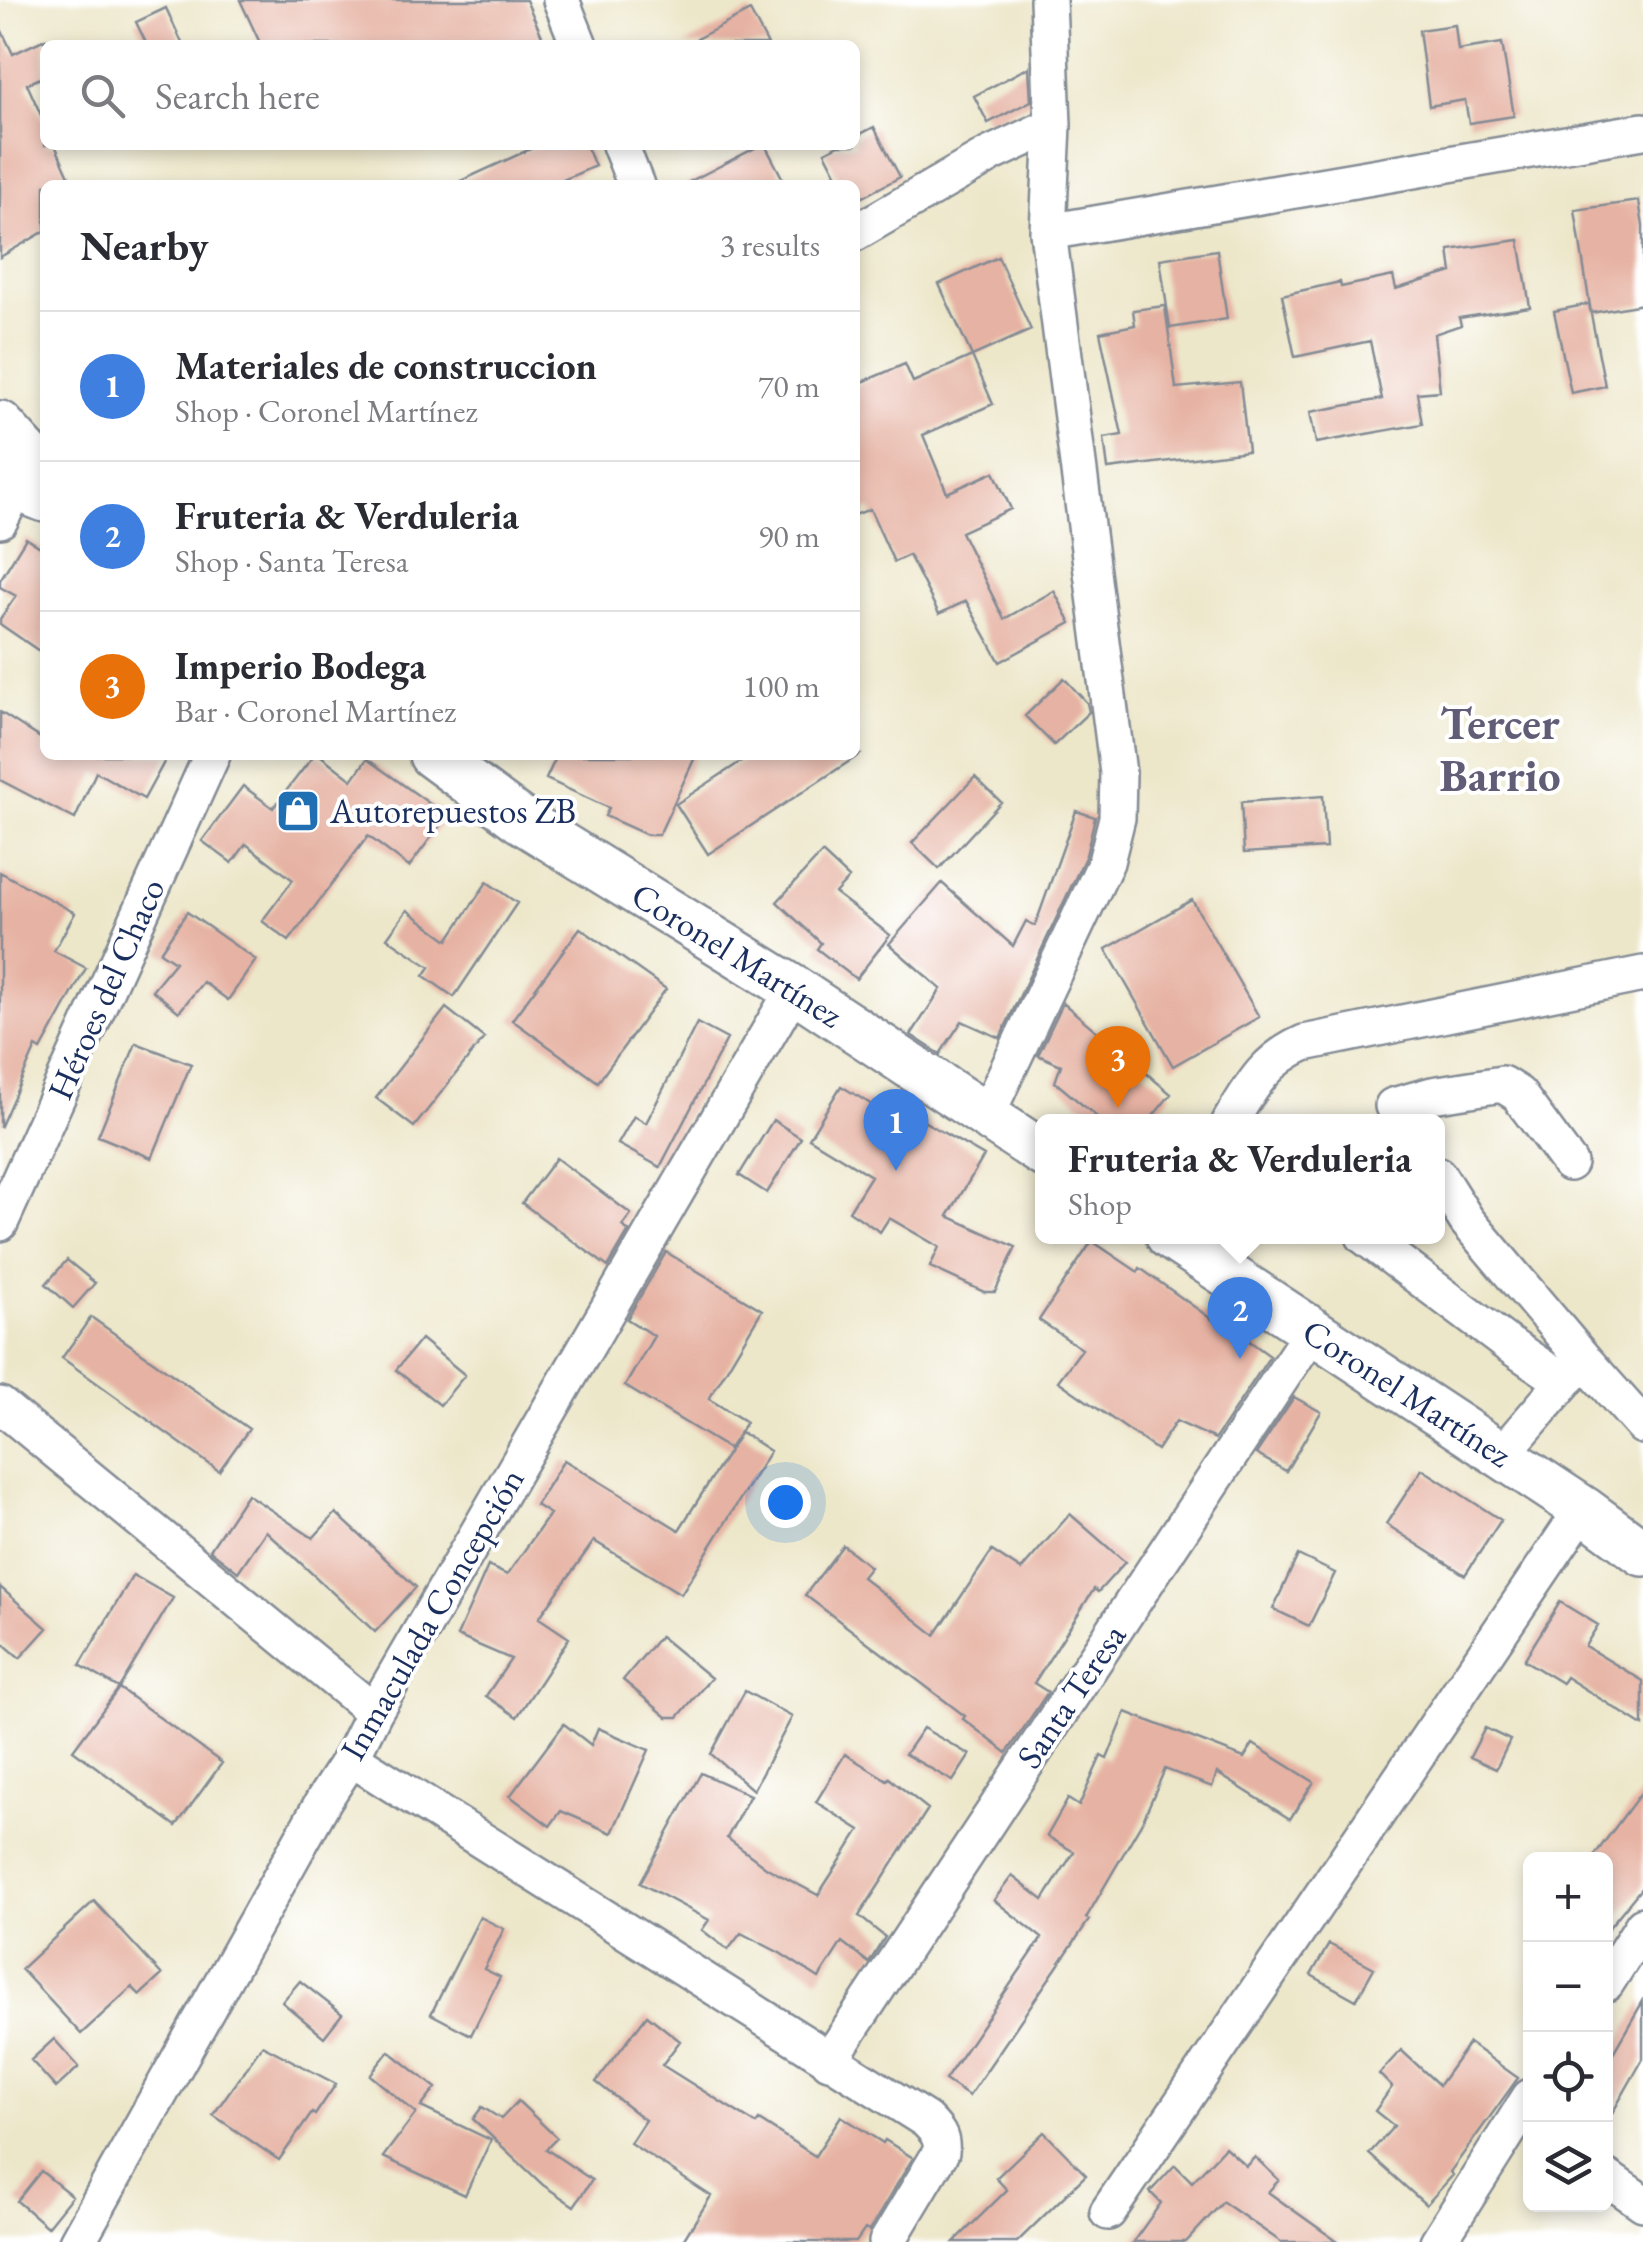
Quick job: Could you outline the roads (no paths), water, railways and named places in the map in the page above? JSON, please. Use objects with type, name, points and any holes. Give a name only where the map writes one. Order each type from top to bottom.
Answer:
[{"type":"main road","points":[[0,424],[21,492]]},
{"type":"main road","name":"Coronel Martínez","points":[[439,760],[519,819],[794,989],[1035,1148]]},
{"type":"main road","name":"Coronel Martínez","points":[[1181,1244],[1643,1552]]},
{"type":"street","points":[[561,0],[577,40]]},
{"type":"street","points":[[986,1116],[1106,862],[1117,818],[1118,773],[1048,232],[1053,126],[1048,0]]},
{"type":"street","points":[[860,229],[991,154],[1053,126]]},
{"type":"street","points":[[1048,232],[1643,131]]},
{"type":"street","points":[[622,150],[634,180]]},
{"type":"street","name":"Héroes del Chaco","points":[[0,1223],[210,760]]},
{"type":"street","points":[[1235,1114],[1264,1069],[1284,1052],[1304,1043],[1643,974]]},
{"type":"street","name":"Inmaculada Concepción","points":[[76,2242],[374,1712],[794,989]]},
{"type":"street","points":[[1395,1114],[1432,1094],[1502,1084],[1518,1094],[1569,1163]]},
{"type":"street","points":[[1445,1186],[1574,1372]]},
{"type":"street","points":[[1375,1244],[1505,1342],[1574,1372],[1643,1426]]},
{"type":"street","name":"Santa Teresa","points":[[829,2061],[1313,1330]]},
{"type":"street","points":[[1501,1455],[1574,1372]]},
{"type":"street","points":[[0,1405],[374,1712]]},
{"type":"street","points":[[1108,2212],[1582,1509]]},
{"type":"street","points":[[350,1758],[926,2120],[942,2142],[941,2152],[887,2242]]},
{"type":"street","points":[[1613,1971],[1643,1925]]},
{"type":"street","points":[[1438,2242],[1523,2118]]},
{"type":"street","points":[[1613,2183],[1643,2202]]},
{"type":"place","name":"Autorepuestos ZB","points":[[298,811]]},
{"type":"place","name":"Imperio Bodega","points":[[1118,1108]]},
{"type":"place","name":"Materiales de construccion","points":[[896,1171]]},
{"type":"place","name":"Fruteria & Verduleria","points":[[1240,1359]]},
{"type":"district","name":"Tercer Barrio","points":[[1500,749]]}]
